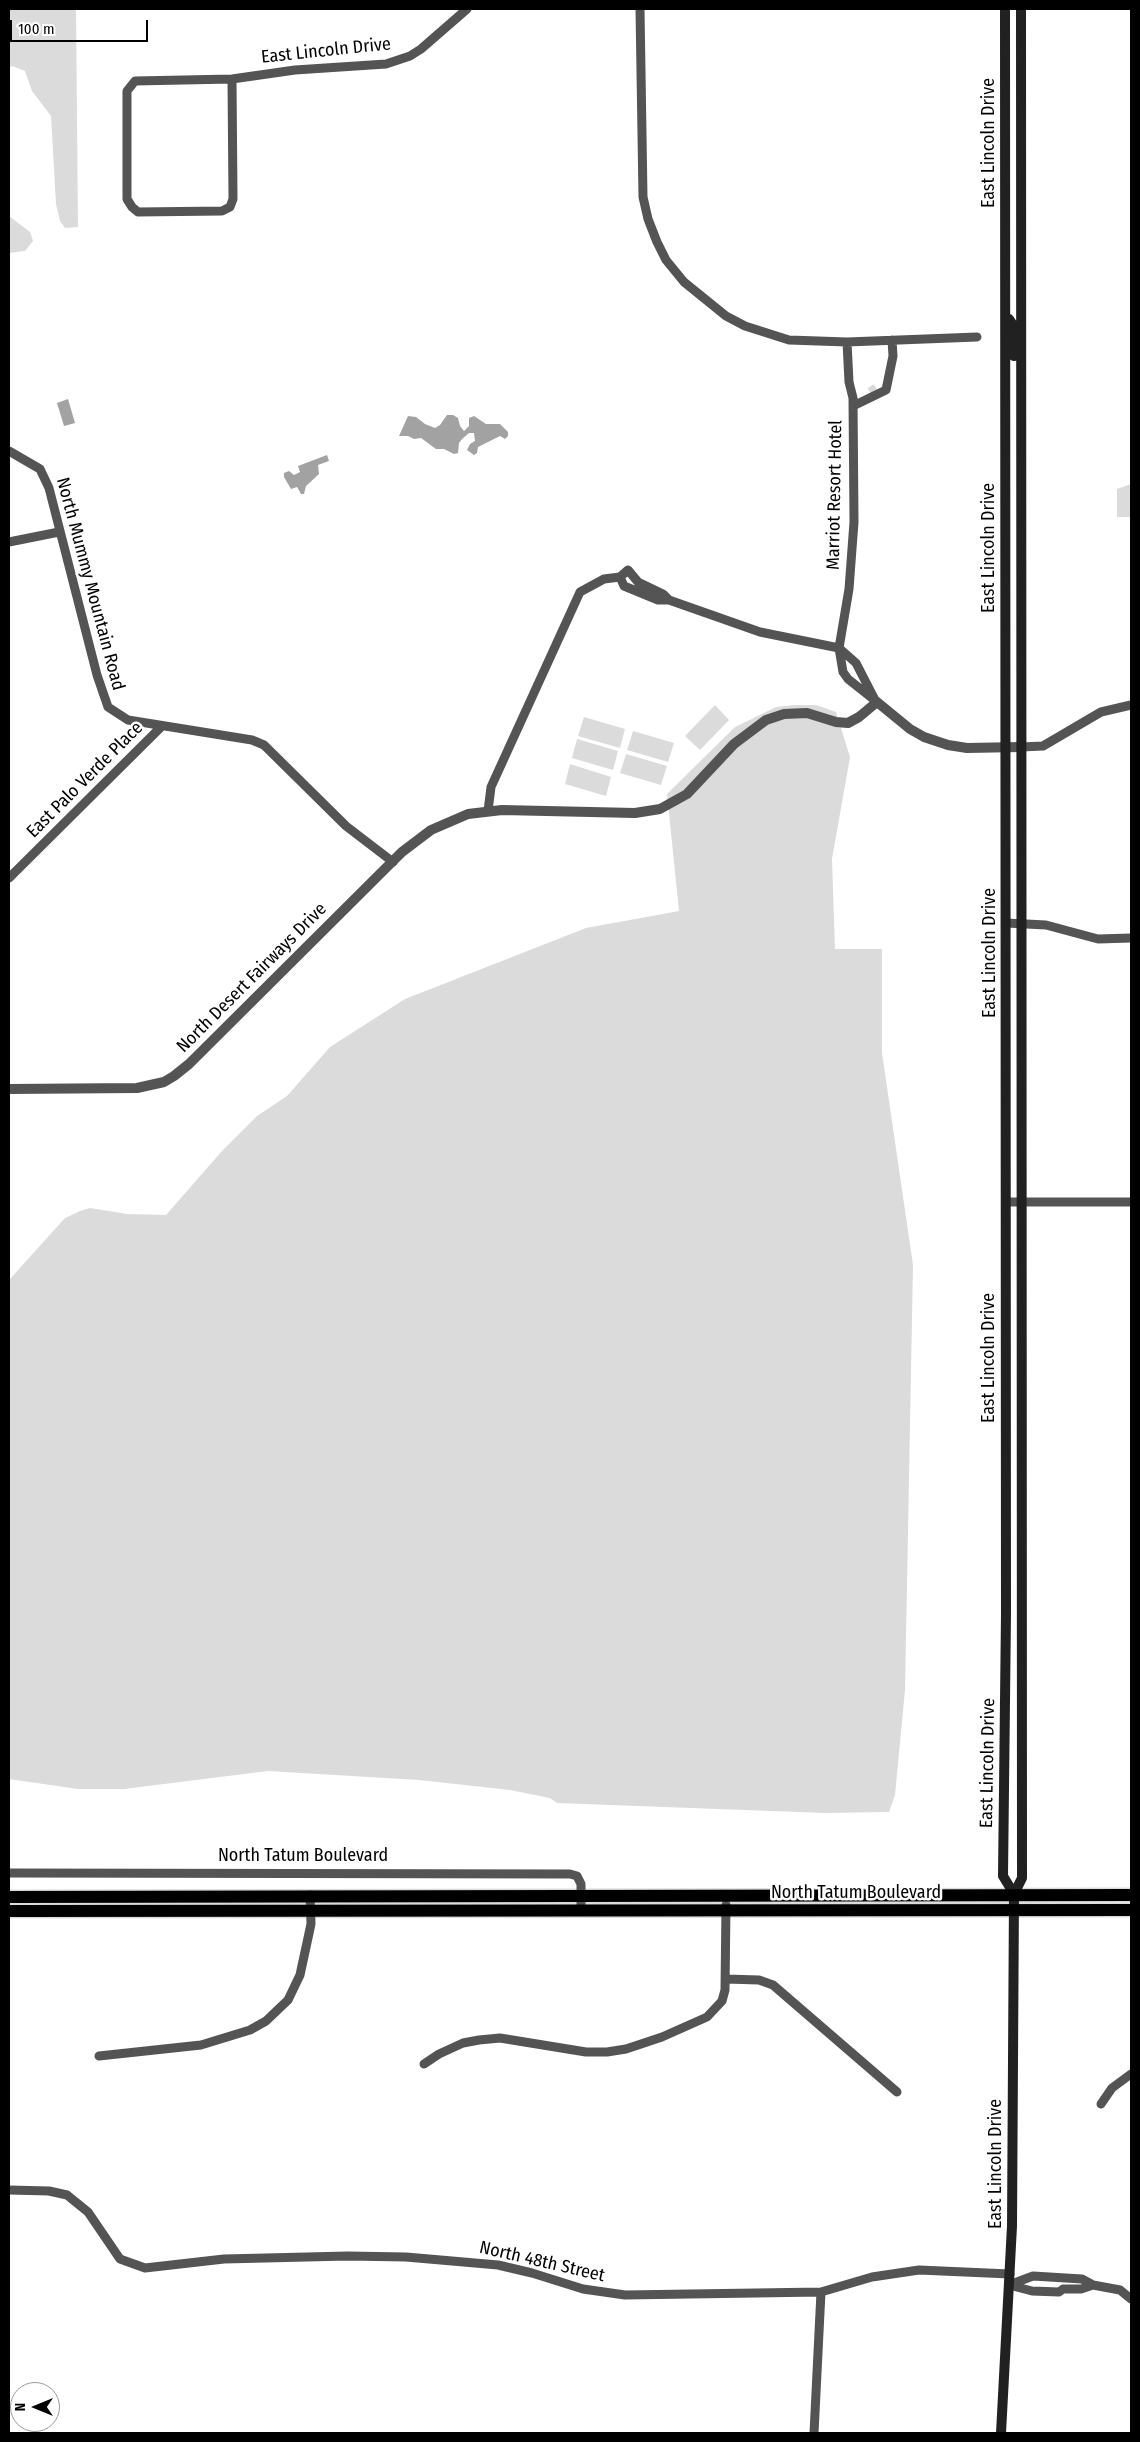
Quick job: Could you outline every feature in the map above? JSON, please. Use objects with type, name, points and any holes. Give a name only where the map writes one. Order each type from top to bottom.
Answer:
[{"type":"main road","name":"East Lincoln Drive","points":[[1005,9],[1006,1623],[1003,1876],[1014,1894]]},
{"type":"main road","name":"East Lincoln Drive","points":[[1001,2433],[1013,2176],[1014,1894],[1022,1878],[1021,9]]},
{"type":"main road","points":[[1006,314],[1013,325],[1014,375],[1020,387]]},
{"type":"main road","points":[[1005,564],[1021,564]]},
{"type":"main road","name":"North Tatum Boulevard","points":[[9,1897],[581,1894],[1131,1895]]},
{"type":"main road","name":"North Tatum Boulevard","points":[[9,1911],[1131,1910]]},
{"type":"street","name":"East Lincoln Drive","points":[[232,79],[233,199],[230,206],[222,211],[138,212],[127,199],[127,91],[131,85],[144,80],[232,79],[296,70],[386,64],[422,49],[467,9]]},
{"type":"street","points":[[640,9],[643,197],[648,218],[666,260],[684,282],[700,296],[745,326],[789,340],[847,342],[978,337]]},
{"type":"street","points":[[853,402],[886,390],[891,372],[892,340]]},
{"type":"street","name":"Marriot Resort Hotel","points":[[839,648],[849,589],[854,522],[853,402],[849,382],[847,342]]},
{"type":"street","points":[[853,402],[882,384],[891,372]]},
{"type":"street","name":"North Mummy Mountain Road","points":[[9,451],[40,469],[49,488],[59,532],[105,701],[114,712],[128,720],[252,740],[264,745],[346,826],[393,862]]},
{"type":"street","points":[[9,542],[59,532]]},
{"type":"street","points":[[488,811],[491,787],[580,592],[604,580],[620,577],[628,570],[638,582],[663,594],[670,600]]},
{"type":"street","points":[[620,577],[624,586],[658,600],[670,600],[760,632],[839,648],[856,664],[877,702]]},
{"type":"street","points":[[839,648],[843,672],[854,684],[910,729],[924,737],[958,747],[1021,748],[1042,746],[1101,712],[1131,705]]},
{"type":"street","name":"North Desert Fairways Drive","points":[[9,1089],[137,1088],[164,1082],[174,1076],[189,1064],[393,862],[420,837],[446,822],[488,811],[635,813],[660,809],[677,802],[688,794],[734,744],[746,733],[766,720],[784,714],[807,713],[836,722],[848,722],[859,717],[877,702]]},
{"type":"street","name":"East Palo Verde Place","points":[[9,878],[162,726]]},
{"type":"street","points":[[1006,923],[1046,926],[1091,938],[1131,938]]},
{"type":"street","points":[[1006,1202],[1131,1202]]},
{"type":"street","name":"North Tatum Boulevard","points":[[9,1873],[570,1874],[577,1876],[581,1884],[581,1910]]},
{"type":"street","points":[[99,2056],[201,2045],[250,2030],[266,2021],[288,2000],[300,1975],[309,1935],[310,1895]]},
{"type":"street","points":[[424,2064],[462,2043],[500,2038],[586,2052],[626,2049],[662,2037],[707,2017],[722,2001],[726,1979],[726,1895]]},
{"type":"street","points":[[726,1979],[759,1980],[773,1985],[897,2092]]},
{"type":"street","points":[[1100,2104],[1112,2088],[1131,2074]]},
{"type":"street","name":"North 48th Street","points":[[9,2190],[49,2191],[67,2195],[88,2212],[120,2259],[145,2268],[224,2258],[396,2257],[498,2265],[606,2294],[821,2292],[872,2277],[919,2270],[1009,2279],[1033,2276],[1082,2279],[1093,2285],[1120,2290],[1131,2299]]},
{"type":"street","points":[[1063,2289],[1064,2278]]},
{"type":"street","name":"North 48th Street","points":[[1009,2279],[1032,2291],[1059,2292],[1063,2289],[1081,2289],[1093,2285]]},
{"type":"street","points":[[814,2433],[821,2292]]},
{"type":"shaded area","points":[[9,9],[76,9],[78,227],[65,228],[60,221],[56,204],[51,116],[32,91],[25,71],[12,66],[9,68]]},
{"type":"shaded area","points":[[9,216],[30,232],[33,241],[25,251],[9,253]]},
{"type":"shaded area","points":[[68,399],[75,423],[64,426],[57,403]]},
{"type":"shaded area","points":[[447,415],[453,415],[458,418],[460,426],[464,431],[469,426],[469,418],[474,416],[486,424],[500,424],[508,432],[508,436],[505,439],[500,436],[478,447],[477,453],[474,455],[467,450],[470,444],[475,441],[474,433],[469,433],[462,439],[459,443],[458,453],[454,454],[444,449],[436,449],[421,438],[414,439],[408,436],[399,436],[408,416],[416,417],[425,424],[435,428],[440,425]]},
{"type":"shaded area","points":[[327,455],[329,461],[318,465],[319,474],[306,486],[304,494],[301,494],[297,487],[291,489],[284,477],[284,473],[289,471],[294,475],[300,472],[298,466]]},
{"type":"shaded area","points":[[1131,484],[1131,517],[1117,517],[1117,489]]},
{"type":"shaded area","points":[[715,705],[729,720],[700,750],[685,736]]},
{"type":"shaded area","points":[[816,705],[836,712],[850,757],[832,859],[835,949],[882,949],[882,1053],[913,1265],[905,1690],[895,1795],[889,1812],[825,1813],[557,1803],[550,1798],[510,1790],[419,1780],[268,1771],[124,1789],[78,1789],[9,1779],[9,1280],[65,1218],[80,1211],[90,1208],[127,1214],[166,1215],[222,1151],[257,1116],[287,1096],[330,1047],[405,999],[586,928],[679,911],[667,794],[735,727],[776,707]]},
{"type":"shaded area","points":[[584,717],[625,729],[620,748],[578,736]]},
{"type":"shaded area","points":[[633,731],[674,743],[668,762],[627,750]]},
{"type":"shaded area","points":[[577,739],[618,751],[613,770],[572,758]]},
{"type":"shaded area","points":[[626,754],[667,766],[661,785],[620,773]]},
{"type":"shaded area","points":[[570,764],[611,777],[606,796],[565,784]]},
{"type":"tunnel","points":[[870,392],[876,388]]}]
